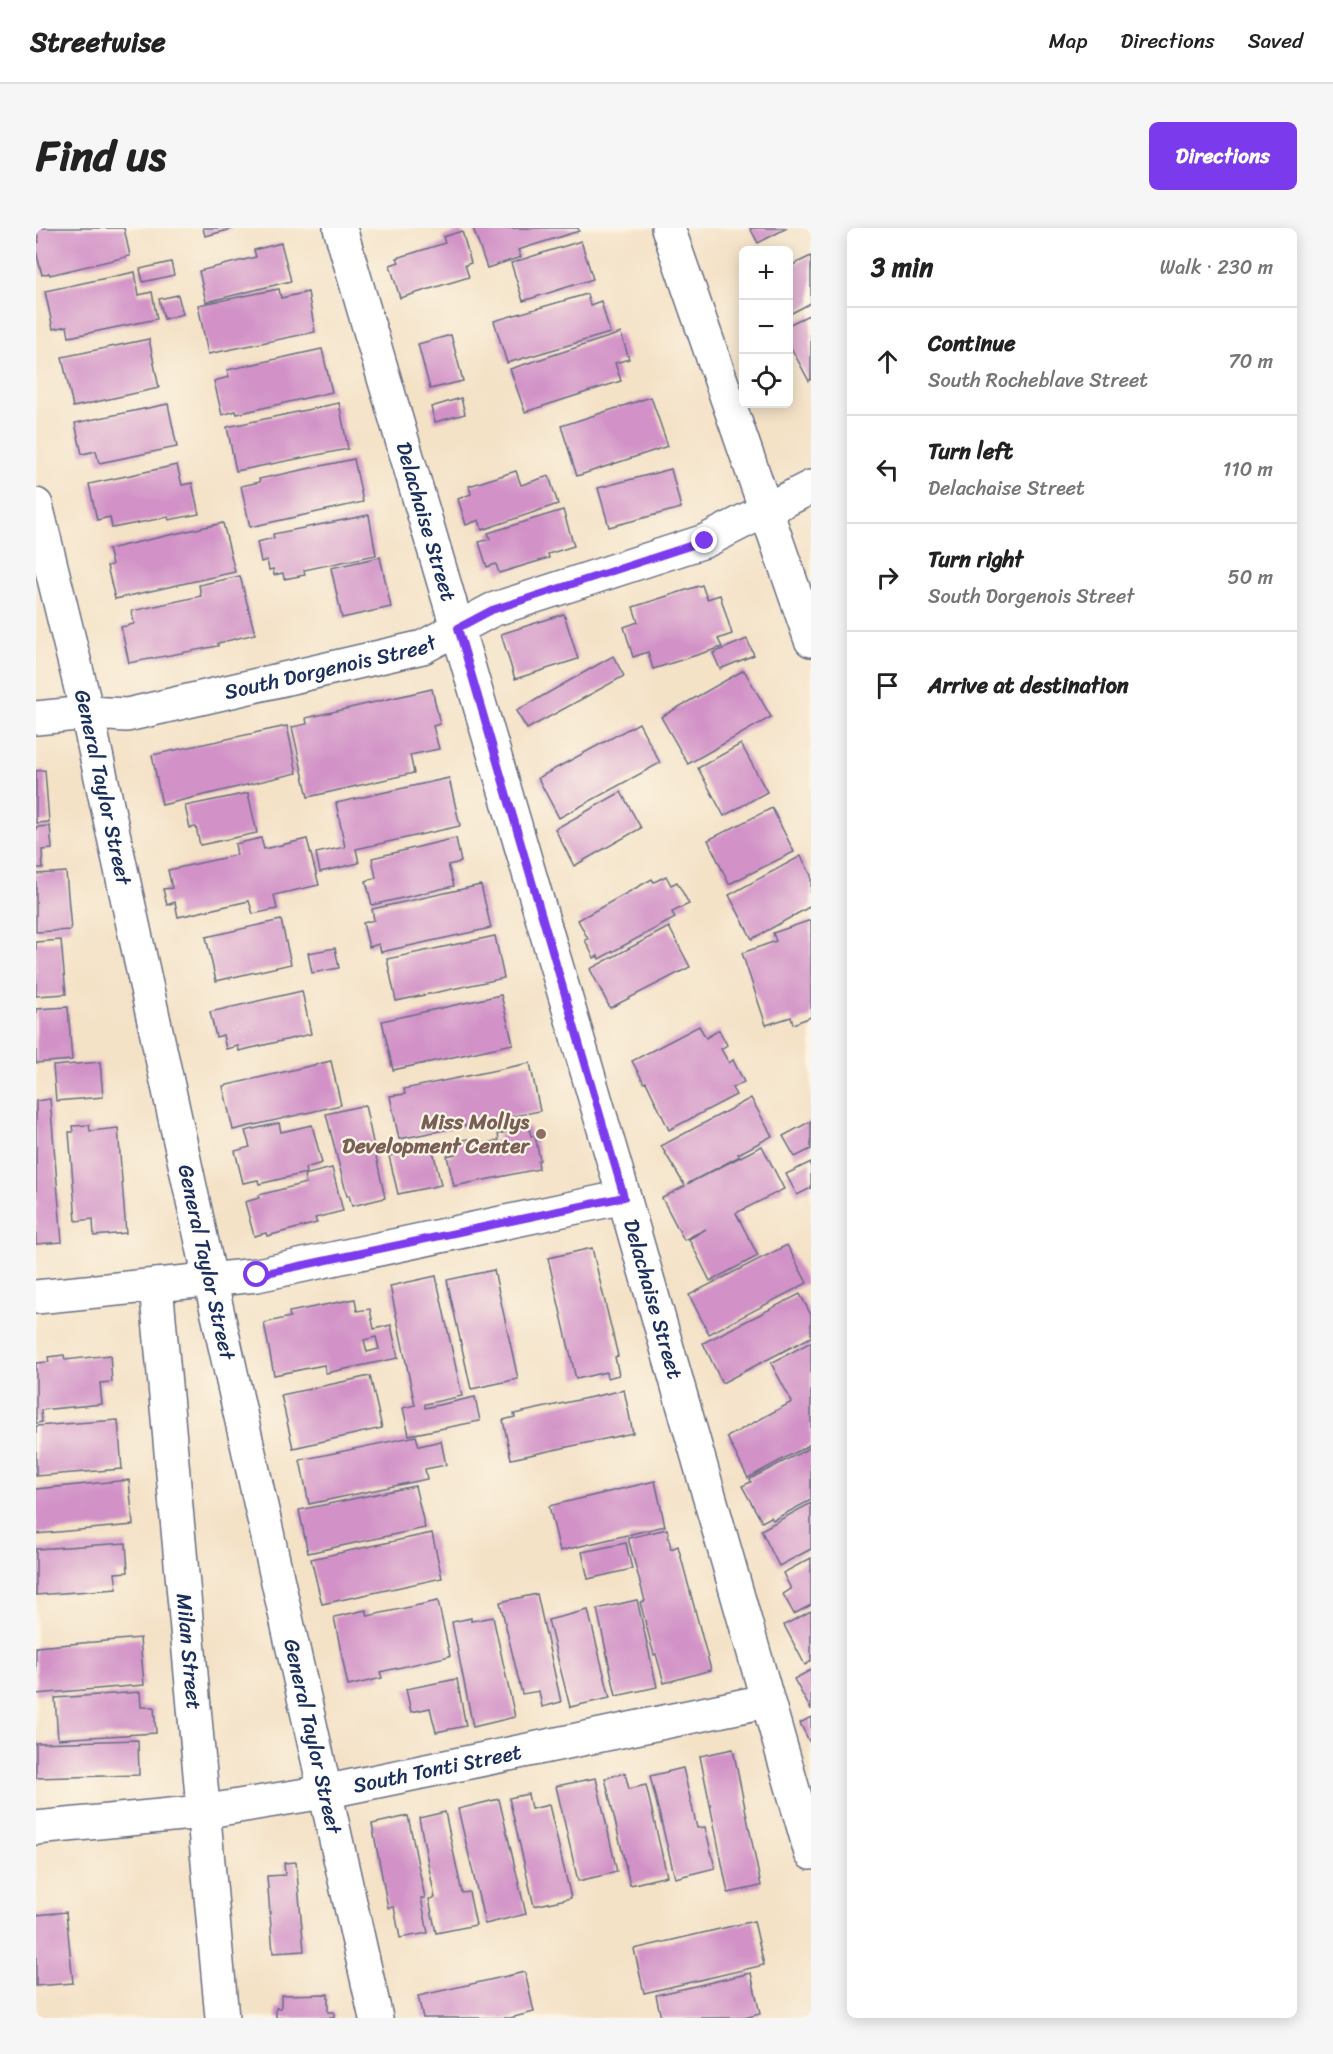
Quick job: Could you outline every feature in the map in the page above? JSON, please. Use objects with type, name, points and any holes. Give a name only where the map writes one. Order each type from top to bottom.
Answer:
[{"type":"street","name":"Delachaise Street","points":[[340,228],[624,1197],[811,1853]]},
{"type":"street","points":[[668,228],[811,640]]},
{"type":"street","name":"South Dorgenois Street","points":[[36,718],[87,713],[127,716],[423,647],[492,610],[705,541],[811,487]]},
{"type":"street","name":"General Taylor Street","points":[[36,505],[87,713],[210,1279],[376,2018]]},
{"type":"street","points":[[36,1297],[257,1275],[624,1197]]},
{"type":"street","name":"Milan Street","points":[[156,1285],[222,2018]]},
{"type":"street","name":"South Tonti Street","points":[[36,1828],[202,1812],[324,1792],[766,1701]]},
{"type":"building","points":[[36,228],[124,228],[130,256],[42,275],[36,251],[36,243],[39,242]]},
{"type":"building","points":[[203,228],[231,228],[232,229],[205,236]]},
{"type":"building","points":[[473,228],[578,228],[579,231],[518,250],[521,257],[487,268]]},
{"type":"building","points":[[750,228],[787,228],[758,243]]},
{"type":"building","points":[[462,231],[471,263],[465,265],[469,277],[400,298],[390,265],[399,262],[397,258],[445,243],[443,237]]},
{"type":"building","points":[[581,241],[593,279],[523,301],[511,263]]},
{"type":"building","points":[[281,243],[291,281],[206,302],[199,271],[256,257],[254,250]]},
{"type":"building","points":[[811,256],[811,303],[793,312],[793,300],[793,265]]},
{"type":"building","points":[[171,262],[174,275],[143,282],[140,269]]},
{"type":"building","points":[[135,272],[139,295],[152,292],[157,319],[69,337],[67,326],[53,329],[45,291]]},
{"type":"building","points":[[279,289],[281,298],[308,292],[315,332],[208,354],[198,305]]},
{"type":"building","points":[[587,294],[590,305],[601,301],[610,333],[507,363],[494,321]]},
{"type":"building","points":[[178,295],[183,314],[164,319],[159,299]]},
{"type":"building","points":[[811,314],[811,379],[809,381],[793,351],[793,323]]},
{"type":"building","points":[[621,333],[629,359],[615,363],[621,381],[525,412],[510,369]]},
{"type":"building","points":[[451,335],[463,381],[430,389],[418,344]]},
{"type":"building","points":[[149,339],[159,388],[73,407],[62,357]]},
{"type":"building","points":[[322,349],[332,392],[237,414],[236,411],[222,415],[214,381],[229,377],[227,370]]},
{"type":"building","points":[[651,397],[668,446],[577,476],[561,426]]},
{"type":"building","points":[[461,398],[465,414],[435,422],[431,407]]},
{"type":"building","points":[[339,403],[348,449],[236,471],[227,427]]},
{"type":"building","points":[[168,404],[177,447],[99,463],[96,451],[82,454],[75,423]]},
{"type":"building","points":[[354,459],[363,502],[250,527],[241,486],[260,482],[259,479]]},
{"type":"building","points":[[177,465],[182,485],[192,483],[199,514],[169,520],[168,517],[112,528],[110,517],[97,520],[89,484]]},
{"type":"building","points":[[671,469],[681,508],[609,527],[598,488]]},
{"type":"building","points":[[516,471],[521,485],[549,476],[558,504],[482,530],[479,520],[466,525],[458,499],[471,494],[469,486]]},
{"type":"building","points":[[563,510],[574,546],[548,554],[549,558],[499,573],[496,564],[487,567],[479,542],[490,539],[488,533]]},
{"type":"building","points":[[369,515],[376,555],[304,570],[305,575],[284,579],[283,573],[274,575],[273,569],[269,570],[267,560],[261,562],[257,542],[274,538],[273,534]]},
{"type":"building","points":[[223,523],[235,572],[115,599],[107,566],[112,565],[108,549]]},
{"type":"building","points":[[380,557],[391,607],[342,618],[331,568]]},
{"type":"building","points":[[240,576],[255,634],[218,643],[218,646],[129,663],[121,627],[134,624],[132,611],[201,596],[199,585]]},
{"type":"building","points":[[702,585],[707,599],[720,595],[732,634],[718,639],[722,647],[653,669],[648,652],[633,657],[624,627],[638,622],[633,607]]},
{"type":"building","points":[[564,614],[578,659],[515,679],[501,634]]},
{"type":"building","points":[[747,639],[754,655],[720,669],[713,653]]},
{"type":"building","points":[[613,656],[624,676],[527,729],[516,711]]},
{"type":"building","points":[[744,670],[771,717],[688,764],[661,717]]},
{"type":"building","points":[[432,689],[440,724],[433,726],[439,749],[410,755],[414,773],[308,797],[292,727],[307,724],[306,718]]},
{"type":"building","points":[[639,723],[660,763],[559,818],[538,778]]},
{"type":"building","points":[[287,726],[297,773],[162,805],[152,755]]},
{"type":"building","points":[[741,744],[767,792],[724,816],[698,768]]},
{"type":"building","points":[[45,770],[49,822],[36,823],[36,771]]},
{"type":"building","points":[[449,778],[460,826],[356,849],[359,863],[320,872],[316,853],[345,847],[336,803]]},
{"type":"building","points":[[621,792],[641,828],[574,866],[555,829]]},
{"type":"building","points":[[248,793],[257,833],[200,845],[196,827],[190,828],[185,806]]},
{"type":"building","points":[[772,808],[794,852],[729,884],[708,840]]},
{"type":"building","points":[[50,826],[52,849],[42,850],[43,868],[36,868],[36,827]]},
{"type":"building","points":[[261,838],[264,849],[307,839],[319,885],[274,895],[277,909],[253,914],[249,901],[178,917],[175,902],[167,905],[163,889],[172,888],[168,870],[237,855],[235,844]]},
{"type":"building","points":[[456,838],[461,862],[448,865],[454,886],[372,905],[366,881],[376,878],[372,858]]},
{"type":"building","points":[[801,856],[811,875],[811,906],[752,939],[729,895]]},
{"type":"building","points":[[66,872],[71,930],[36,932],[36,874]]},
{"type":"building","points":[[666,876],[671,885],[677,882],[689,904],[672,912],[675,918],[599,959],[598,956],[594,958],[585,940],[588,939],[578,920],[652,879],[654,882]]},
{"type":"building","points":[[481,885],[491,928],[381,952],[379,944],[369,947],[363,923],[374,920],[372,909]]},
{"type":"building","points":[[281,920],[291,964],[216,981],[206,937]]},
{"type":"building","points":[[811,920],[811,1017],[793,1024],[791,1017],[766,1025],[742,953],[776,941],[773,933]]},
{"type":"building","points":[[669,927],[690,967],[610,1008],[590,969]]},
{"type":"building","points":[[495,936],[504,978],[396,1001],[387,959]]},
{"type":"building","points":[[61,940],[66,994],[36,996],[36,942]]},
{"type":"building","points":[[335,948],[339,968],[312,973],[308,953]]},
{"type":"building","points":[[302,991],[311,1034],[239,1051],[238,1046],[226,1049],[223,1035],[216,1037],[210,1012]]},
{"type":"building","points":[[501,995],[513,1044],[393,1070],[382,1021]]},
{"type":"building","points":[[68,1007],[72,1060],[36,1063],[36,1009]]},
{"type":"building","points":[[699,1026],[706,1038],[719,1030],[727,1045],[721,1049],[729,1063],[733,1060],[744,1082],[732,1088],[736,1095],[669,1130],[646,1082],[644,1083],[632,1061]]},
{"type":"building","points":[[331,1061],[341,1105],[233,1130],[223,1086]]},
{"type":"building","points":[[100,1062],[103,1097],[56,1101],[53,1066]]},
{"type":"building","points":[[530,1063],[540,1111],[399,1139],[390,1096],[405,1094],[404,1089]]},
{"type":"building","points":[[751,1098],[772,1136],[687,1184],[762,1146],[784,1189],[736,1213],[758,1256],[710,1281],[689,1239],[706,1229],[684,1240],[662,1198],[685,1186],[661,1146]]},
{"type":"building","points":[[50,1099],[62,1242],[36,1244],[36,1101]]},
{"type":"building","points":[[365,1105],[385,1198],[352,1206],[349,1195],[347,1196],[326,1114]]},
{"type":"building","points":[[811,1121],[811,1149],[795,1157],[783,1136]]},
{"type":"building","points":[[279,1123],[281,1132],[312,1125],[322,1163],[305,1168],[306,1173],[259,1184],[258,1180],[243,1183],[235,1151],[250,1147],[245,1131]]},
{"type":"building","points":[[89,1125],[90,1131],[118,1128],[126,1233],[94,1236],[93,1219],[76,1221],[69,1132],[73,1132],[72,1126]]},
{"type":"building","points":[[529,1127],[531,1136],[535,1136],[540,1160],[538,1161],[539,1169],[454,1186],[447,1156],[456,1154],[453,1141],[469,1139],[471,1147],[499,1140],[498,1134]]},
{"type":"building","points":[[432,1146],[441,1185],[398,1194],[389,1156]]},
{"type":"building","points":[[811,1162],[811,1188],[797,1195],[786,1174]]},
{"type":"building","points":[[332,1168],[343,1211],[315,1218],[317,1223],[267,1236],[266,1233],[254,1236],[245,1202],[259,1198],[259,1195],[306,1183],[304,1175]]},
{"type":"building","points":[[787,1245],[807,1283],[709,1334],[689,1295]]},
{"type":"building","points":[[592,1248],[618,1356],[615,1357],[619,1375],[607,1378],[606,1372],[576,1379],[548,1258]]},
{"type":"building","points":[[494,1270],[518,1379],[471,1389],[447,1280]]},
{"type":"building","points":[[436,1276],[462,1396],[425,1404],[425,1408],[475,1397],[480,1421],[409,1435],[403,1408],[415,1405],[390,1286]]},
{"type":"building","points":[[800,1294],[811,1315],[811,1337],[722,1383],[703,1343]]},
{"type":"building","points":[[355,1299],[357,1311],[370,1309],[374,1329],[391,1325],[398,1358],[326,1373],[324,1365],[274,1375],[264,1323],[290,1317],[289,1312]],"holes":[[[376,1337],[379,1349],[367,1352],[364,1340]]]},
{"type":"building","points":[[811,1342],[811,1444],[748,1478],[727,1437],[792,1402],[771,1363]]},
{"type":"building","points":[[64,1355],[65,1360],[110,1355],[112,1382],[100,1383],[102,1404],[41,1410],[42,1422],[36,1423],[36,1363],[49,1362],[48,1357]]},
{"type":"building","points":[[370,1376],[382,1428],[293,1448],[281,1395]]},
{"type":"building","points":[[624,1390],[633,1433],[511,1459],[503,1420],[515,1417],[514,1414]]},
{"type":"building","points":[[118,1420],[122,1469],[36,1476],[36,1426]]},
{"type":"building","points":[[416,1436],[419,1446],[441,1441],[446,1465],[425,1469],[427,1479],[309,1504],[300,1460]]},
{"type":"building","points":[[811,1447],[811,1500],[773,1520],[771,1517],[762,1522],[742,1486],[751,1482],[750,1479]]},
{"type":"building","points":[[129,1480],[133,1525],[36,1534],[36,1489]]},
{"type":"building","points":[[655,1481],[665,1526],[560,1551],[549,1506]]},
{"type":"building","points":[[415,1486],[425,1528],[308,1553],[299,1510]]},
{"type":"building","points":[[811,1503],[811,1549],[779,1566],[761,1530]]},
{"type":"building","points":[[667,1529],[671,1549],[678,1546],[711,1670],[664,1683],[640,1602],[645,1601],[628,1538]]},
{"type":"building","points":[[432,1533],[442,1578],[322,1604],[311,1559]]},
{"type":"building","points":[[126,1543],[128,1572],[115,1573],[117,1589],[36,1595],[36,1549]]},
{"type":"building","points":[[626,1543],[632,1569],[588,1579],[582,1552]]},
{"type":"building","points":[[811,1558],[811,1605],[794,1614],[783,1594],[791,1589],[783,1573]]},
{"type":"building","points":[[537,1594],[561,1702],[542,1707],[539,1691],[522,1694],[500,1602]]},
{"type":"building","points":[[637,1600],[657,1687],[616,1696],[597,1609]]},
{"type":"building","points":[[438,1601],[450,1656],[380,1672],[382,1678],[348,1686],[334,1617],[366,1610],[368,1616]]},
{"type":"building","points":[[588,1610],[610,1698],[570,1707],[548,1620]]},
{"type":"building","points":[[811,1611],[811,1661],[805,1665],[784,1625]]},
{"type":"building","points":[[493,1617],[515,1717],[473,1727],[452,1622]]},
{"type":"building","points":[[140,1638],[144,1685],[36,1694],[36,1647]]},
{"type":"building","points":[[811,1670],[811,1710],[794,1679]]},
{"type":"building","points":[[457,1679],[466,1726],[436,1732],[430,1708],[411,1712],[406,1689]]},
{"type":"building","points":[[140,1692],[141,1707],[154,1707],[156,1733],[58,1739],[55,1698]]},
{"type":"building","points":[[811,1717],[811,1745],[800,1723]]},
{"type":"building","points":[[138,1740],[139,1775],[36,1778],[36,1743]]},
{"type":"building","points":[[733,1749],[761,1886],[728,1893],[700,1756]]},
{"type":"building","points":[[683,1768],[697,1828],[705,1827],[715,1868],[675,1878],[650,1776]]},
{"type":"building","points":[[625,1773],[629,1789],[646,1785],[667,1876],[630,1885],[605,1778]]},
{"type":"building","points":[[596,1778],[617,1872],[578,1881],[556,1786]]},
{"type":"building","points":[[528,1794],[531,1809],[549,1805],[571,1898],[534,1906],[509,1798]]},
{"type":"building","points":[[499,1799],[526,1914],[485,1924],[458,1809]]},
{"type":"building","points":[[445,1812],[462,1893],[469,1892],[476,1925],[436,1933],[429,1899],[435,1898],[419,1818]]},
{"type":"building","points":[[408,1816],[425,1898],[421,1898],[428,1933],[400,1938],[394,1907],[388,1908],[372,1824]]},
{"type":"building","points":[[296,1862],[304,1951],[273,1953],[267,1876],[285,1875],[284,1863]]},
{"type":"building","points":[[66,1912],[73,1983],[36,1986],[36,1915]]},
{"type":"building","points":[[754,1921],[764,1965],[644,1993],[634,1949]]},
{"type":"building","points":[[525,1972],[534,2012],[510,2018],[423,2018],[418,1996]]},
{"type":"building","points":[[751,1973],[760,2014],[744,2018],[661,2018],[656,1995]]},
{"type":"building","points":[[328,1994],[328,2012],[334,2012],[334,2018],[276,2018],[276,2008],[281,2008],[281,1995]]},
{"type":"place","name":"Miss Mollys Development Center","points":[[541,1134]]},
{"type":"route","points":[[257,1275],[624,1197],[458,628],[492,610],[705,541]]}]
